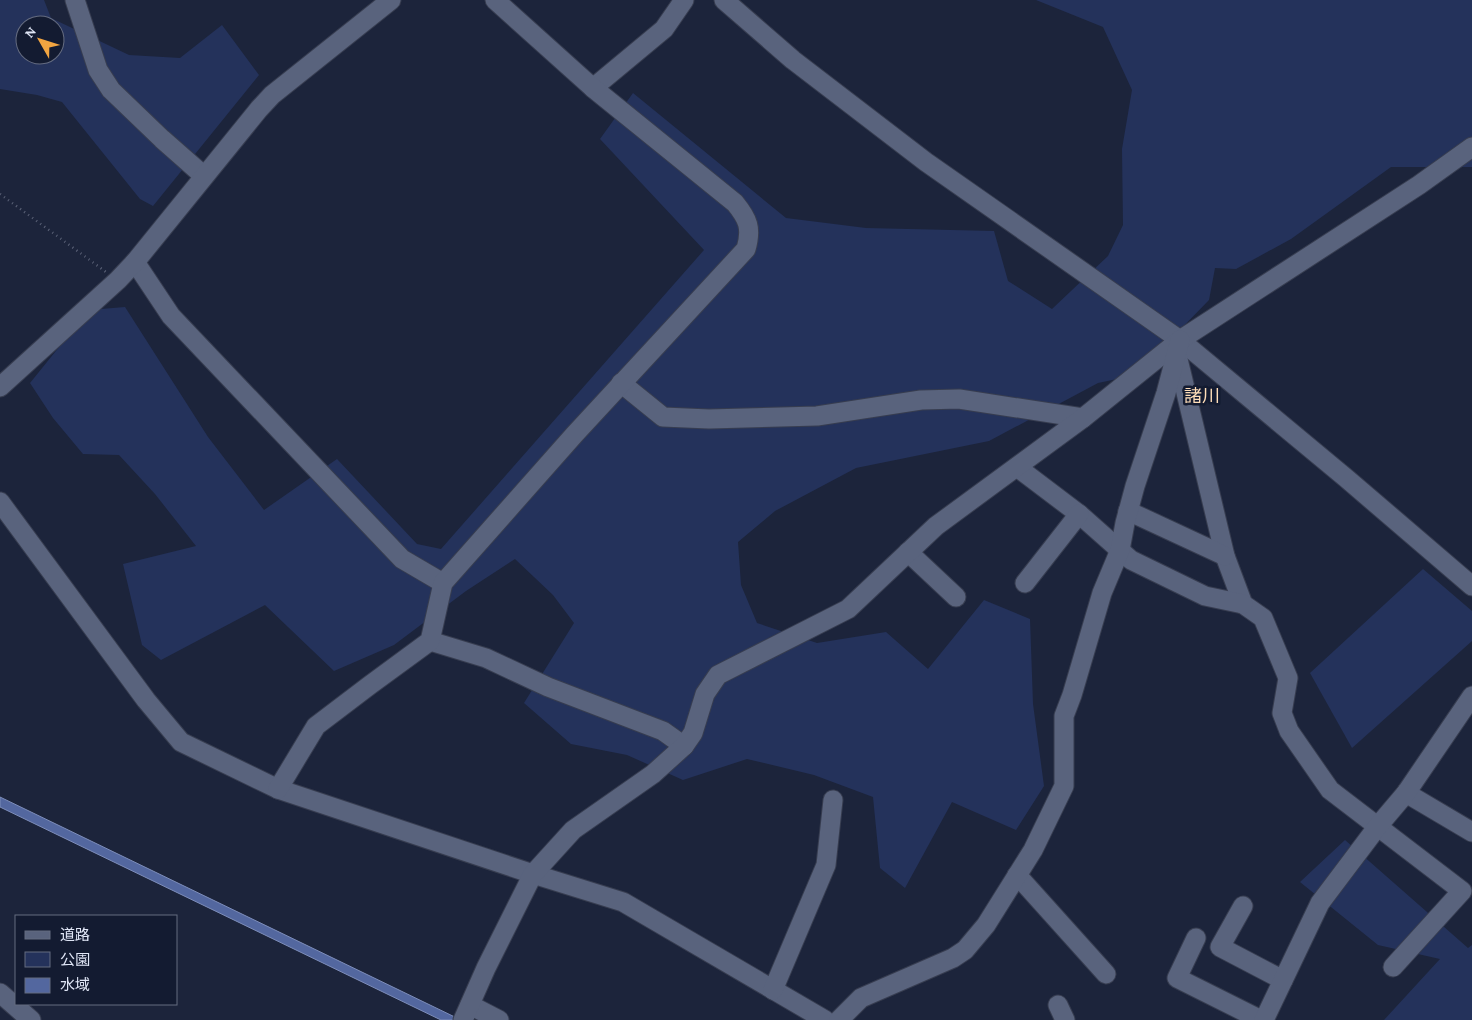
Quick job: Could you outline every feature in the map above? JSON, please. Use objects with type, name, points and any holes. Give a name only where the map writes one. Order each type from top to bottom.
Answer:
[{"type":"street","points":[[75,0],[98,70],[110,90],[204,176]]},
{"type":"street","points":[[0,387],[118,280],[135,262],[259,108],[272,95],[391,0]]},
{"type":"street","points":[[278,789],[316,726],[430,642],[443,583],[621,383],[746,248],[750,236],[746,216],[734,203],[593,88],[495,0]]},
{"type":"street","points":[[593,88],[664,29],[684,0]]},
{"type":"street","points":[[724,0],[793,60],[926,162],[1178,347],[1346,478],[1472,586]]},
{"type":"street","points":[[499,1020],[466,1012],[533,874],[573,830],[653,774],[684,746],[693,733],[705,694],[718,675],[848,609],[936,526],[1178,347],[1419,185],[1472,147]]},
{"type":"street","points":[[135,262],[171,316],[402,559],[443,583]]},
{"type":"street","points":[[839,1020],[860,998],[953,958],[965,950],[986,925],[1033,850],[1064,786],[1064,716],[1102,593],[1120,550],[1128,511],[1178,347]]},
{"type":"street","points":[[1178,347],[1224,556],[1243,604]]},
{"type":"street","points":[[621,383],[663,417],[709,419],[817,416],[921,400],[959,399],[1083,418]]},
{"type":"street","points":[[1017,467],[1080,514],[1131,560],[1205,596],[1243,604],[1263,618],[1288,678],[1282,712],[1289,731],[1330,790],[1462,891],[1393,967]]},
{"type":"street","points":[[0,502],[146,700],[181,742],[278,789],[533,874],[624,902],[825,1020]]},
{"type":"street","points":[[1128,511],[1224,556]]},
{"type":"street","points":[[1025,583],[1080,514]]},
{"type":"street","points":[[908,552],[956,597]]},
{"type":"street","points":[[430,642],[486,658],[548,687],[663,731],[684,746]]},
{"type":"street","points":[[1196,938],[1177,978],[1263,1020],[1320,903],[1378,826],[1406,793],[1472,696]]},
{"type":"street","points":[[1406,793],[1472,832]]},
{"type":"street","points":[[773,990],[826,866],[834,800]]},
{"type":"street","points":[[1017,876],[1106,974]]},
{"type":"street","points":[[1243,906],[1220,947],[1284,980]]},
{"type":"street","points":[[0,993],[30,1020]]},
{"type":"path","points":[[0,194],[118,280]]},
{"type":"green space","points":[[0,0],[44,0],[50,15],[15,15],[15,65],[65,65],[65,25],[129,55],[180,58],[222,25],[259,75],[153,206],[140,199],[62,102],[37,95],[0,89]]},
{"type":"green space","points":[[1036,0],[1472,0],[1472,167],[1391,167],[1291,239],[1236,269],[1215,268],[1209,300],[1136,375],[1098,383],[989,441],[856,468],[775,511],[738,542],[741,585],[757,623],[817,643],[886,632],[928,669],[984,600],[1030,619],[1033,704],[1044,786],[1016,830],[952,802],[905,888],[880,868],[873,797],[814,775],[747,759],[683,780],[627,755],[571,744],[524,703],[574,623],[553,595],[515,559],[466,591],[394,645],[334,671],[265,605],[161,660],[142,645],[123,564],[196,546],[155,494],[119,455],[83,454],[53,418],[30,383],[89,310],[125,307],[208,437],[264,510],[337,459],[417,544],[441,549],[704,250],[600,139],[633,93],[786,218],[866,228],[994,231],[1008,281],[1052,309],[1108,256],[1123,225],[1122,149],[1132,90],[1103,27]]},
{"type":"green space","points":[[1423,569],[1472,611],[1472,641],[1352,748],[1310,673]]},
{"type":"green space","points":[[1345,840],[1468,948],[1472,945],[1472,1020],[1384,1020],[1440,959],[1378,945],[1300,882]]},
{"type":"water","points":[[0,797],[461,1020],[441,1020],[0,807]]},
{"type":"district","name":"諸川","points":[[1202,396]]}]
